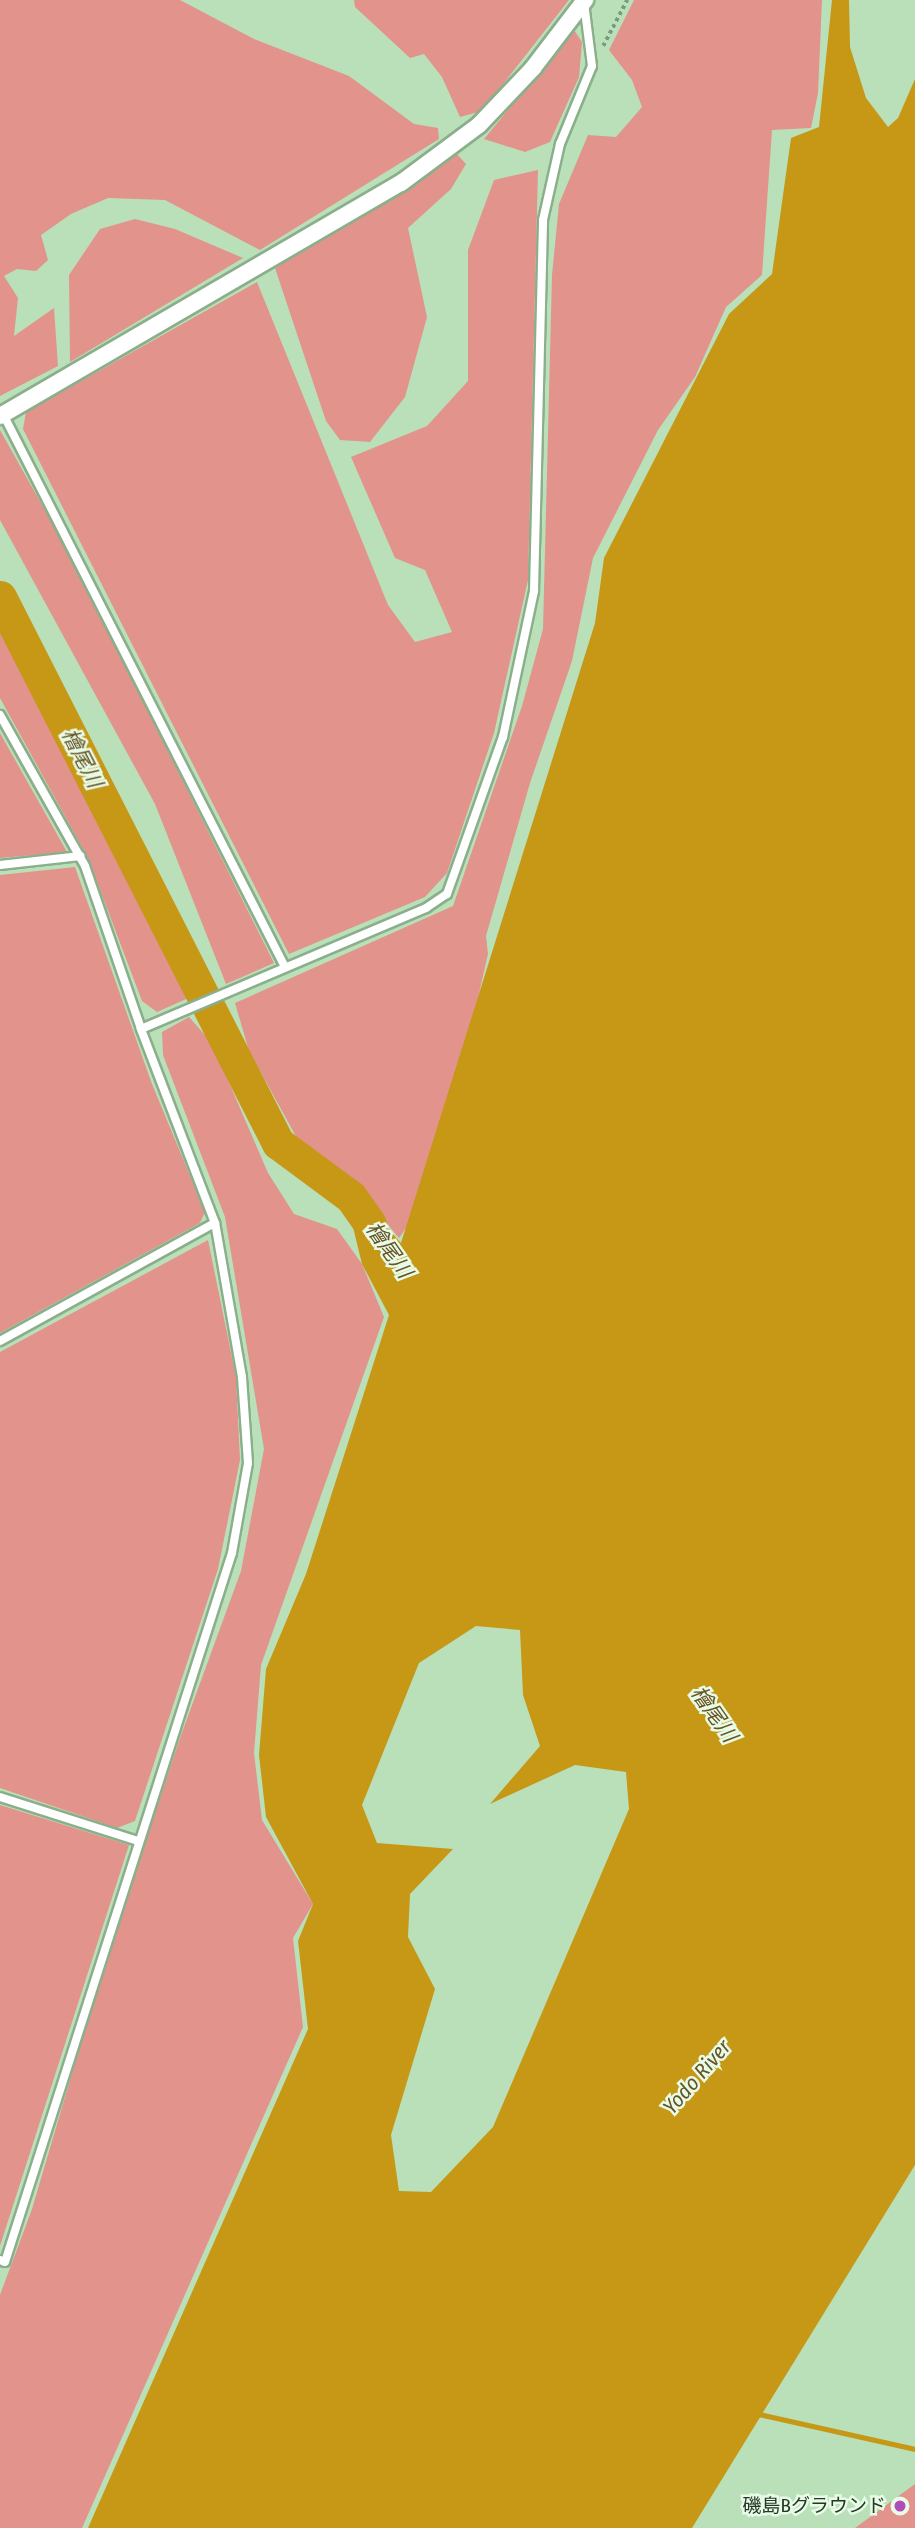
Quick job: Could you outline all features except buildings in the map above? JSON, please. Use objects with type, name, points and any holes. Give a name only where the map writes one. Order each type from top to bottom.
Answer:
[{"type":"street","points":[[1,415],[401,183],[479,125],[584,1]]},
{"type":"lane","points":[[141,1029],[426,908],[447,894],[503,737],[534,591],[543,220],[560,144],[592,66],[584,1]]},
{"type":"lane","points":[[1,415],[285,967]]},
{"type":"lane","points":[[0,715],[80,856],[141,1029],[215,1223],[242,1377],[248,1463],[232,1553],[5,2262],[0,2260]]},
{"type":"lane","points":[[0,865],[80,856]]},
{"type":"lane","points":[[0,1340],[215,1223]]},
{"type":"lane","points":[[0,1797],[138,1841]]},
{"type":"path","points":[[592,66],[627,0]]},
{"type":"shaded area","points":[[0,0],[180,0],[254,39],[349,76],[414,124],[438,128],[439,139],[260,250],[165,200],[108,198],[71,214],[41,235],[48,260],[36,271],[17,269],[4,276],[18,298],[14,336],[54,308],[58,366],[0,396]]},
{"type":"shaded area","points":[[354,0],[569,0],[482,111],[460,117],[442,77],[424,54],[410,58],[355,7]]},
{"type":"shaded area","points":[[634,0],[822,0],[818,93],[811,128],[772,130],[762,275],[726,307],[695,377],[658,430],[593,558],[572,661],[530,783],[486,936],[488,954],[478,998],[411,1221],[399,1238],[362,1194],[299,1142],[249,1051],[235,1003],[453,906],[522,706],[543,629],[552,275],[559,204],[588,135],[616,137],[642,107],[632,80],[609,50]]},
{"type":"shaded area","points":[[574,30],[582,42],[579,77],[550,142],[525,152],[484,139]]},
{"type":"shaded area","points":[[455,152],[466,164],[451,189],[408,228],[427,317],[405,397],[370,442],[340,440],[326,421],[275,268]]},
{"type":"shaded area","points":[[538,170],[528,580],[494,733],[447,873],[425,897],[289,954],[23,429],[26,412],[257,282],[388,605],[415,642],[452,632],[425,570],[395,558],[351,457],[427,426],[468,381],[468,250],[494,180]]},
{"type":"shaded area","points":[[135,219],[175,229],[243,258],[70,362],[69,275],[100,229]]},
{"type":"shaded area","points":[[0,430],[65,546],[274,963],[226,984],[155,804],[0,520]]},
{"type":"shaded area","points":[[0,632],[22,664],[193,996],[157,1012],[142,1001],[88,858],[0,698]]},
{"type":"shaded area","points":[[0,733],[67,852],[0,858]]},
{"type":"shaded area","points":[[75,867],[152,1084],[205,1212],[200,1223],[0,1333],[0,875]]},
{"type":"shaded area","points":[[189,1017],[212,1043],[268,1173],[294,1214],[337,1229],[362,1264],[384,1317],[261,1665],[254,1753],[262,1820],[313,1904],[293,1938],[303,2027],[82,2528],[0,2528],[0,2295],[32,2209],[99,1982],[180,1738],[241,1571],[264,1449],[225,1217],[163,1055],[162,1032]]},
{"type":"shaded area","points":[[208,1240],[236,1377],[240,1460],[218,1569],[135,1821],[117,1828],[0,1788],[0,1352]]},
{"type":"shaded area","points":[[0,1805],[129,1845],[0,2246]]},
{"type":"shaded area","name":"磯島Bグラウンド","points":[[915,2484],[915,2528],[855,2528]]},
{"type":"water","name":"Yodo River","points":[[832,0],[849,0],[850,47],[866,98],[888,127],[898,118],[915,79],[915,2165],[692,2528],[88,2528],[308,2029],[298,1941],[313,1904],[266,1817],[259,1755],[266,1669],[306,1574],[389,1315],[362,1264],[341,1178],[401,1243],[595,623],[604,558],[729,314],[772,274],[791,138],[819,127]],"holes":[[[476,1626],[520,1630],[523,1695],[540,1746],[490,1804],[575,1765],[626,1772],[629,1809],[493,2127],[431,2192],[399,2191],[391,2135],[435,1989],[408,1937],[410,1894],[453,1849],[377,1843],[362,1805],[419,1663]]]},
{"type":"waterway","name":"檜尾川","points":[[0,597],[278,1143],[351,1197],[370,1224]]},
{"type":"waterway","points":[[754,2413],[915,2449]]},
{"type":"place","name":"磯島Bグラウンド","points":[[900,2506]]}]
